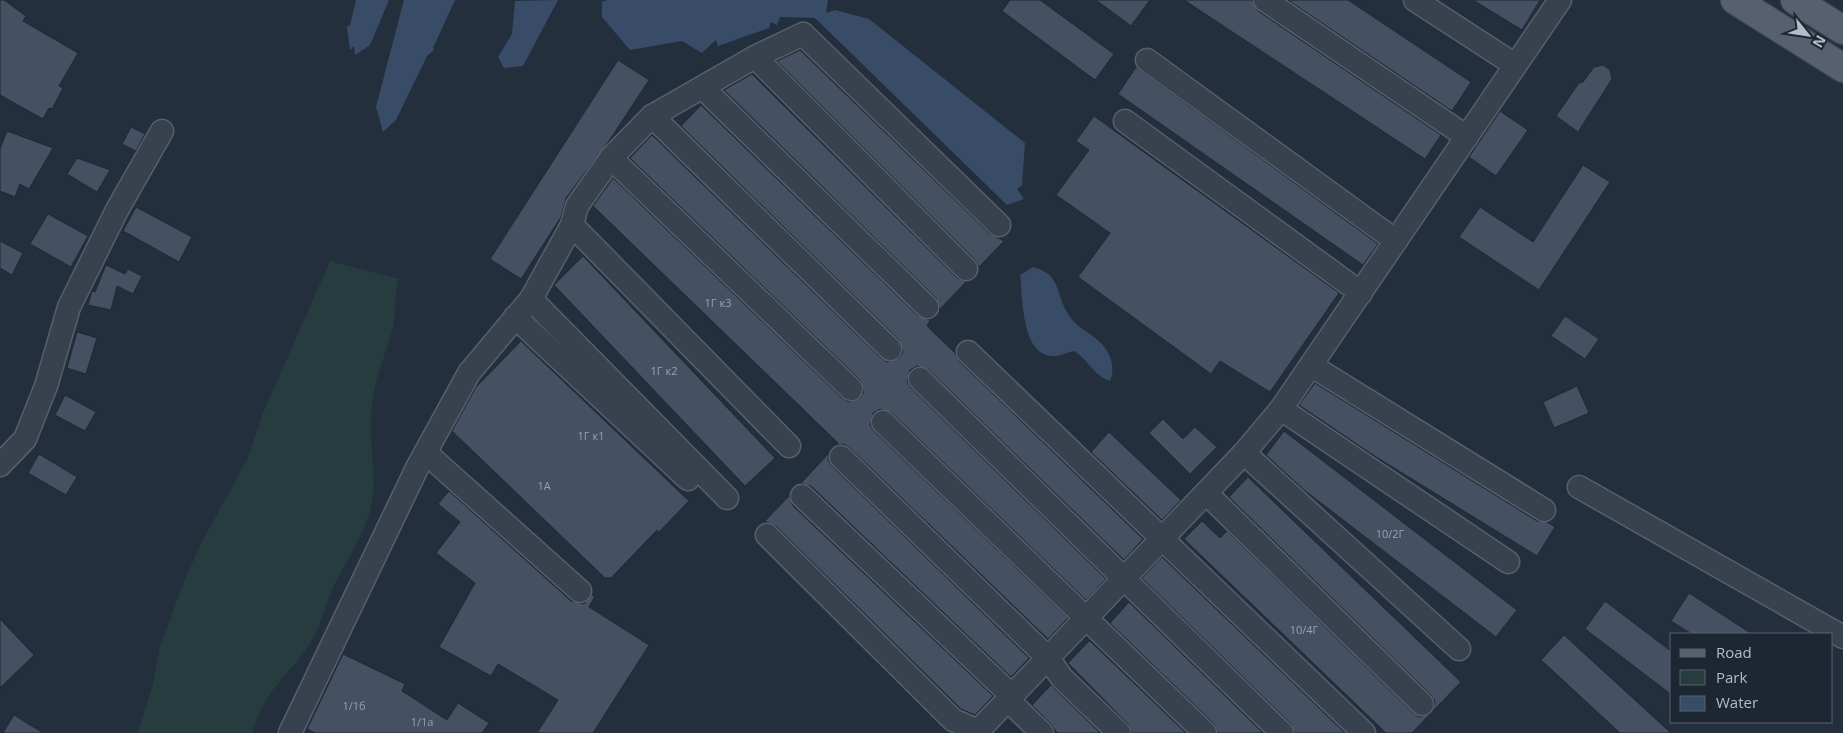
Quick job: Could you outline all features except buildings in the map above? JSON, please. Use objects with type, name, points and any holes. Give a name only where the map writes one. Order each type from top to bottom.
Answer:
[{"type":"main road","points":[[1735,0],[1843,68]]},
{"type":"main road","points":[[1795,0],[1843,30]]},
{"type":"lane","points":[[1265,0],[1467,137]]},
{"type":"lane","points":[[1415,0],[1515,65]]},
{"type":"lane","points":[[767,535],[953,720],[978,731],[1244,453],[1281,409],[1560,0]]},
{"type":"lane","points":[[290,733],[426,453],[468,373],[531,299],[572,225],[577,206],[611,158],[652,116],[755,57],[803,34],[999,225]]},
{"type":"lane","points":[[755,57],[966,269]]},
{"type":"lane","points":[[1147,60],[1396,241]]},
{"type":"lane","points":[[703,88],[927,307]]},
{"type":"lane","points":[[652,116],[890,349]]},
{"type":"lane","points":[[1126,121],[1361,292]]},
{"type":"lane","points":[[0,465],[25,439],[46,386],[69,307],[117,210],[162,131]]},
{"type":"lane","points":[[611,158],[851,389]]},
{"type":"lane","points":[[572,225],[789,446]]},
{"type":"lane","points":[[531,299],[727,498]]},
{"type":"lane","points":[[515,317],[694,485]]},
{"type":"lane","points":[[968,352],[1364,733]]},
{"type":"lane","points":[[1312,366],[1544,510]]},
{"type":"lane","points":[[920,379],[1282,733]]},
{"type":"lane","points":[[1281,409],[1508,562]]},
{"type":"lane","points":[[883,422],[1205,733]]},
{"type":"lane","points":[[426,453],[580,591]]},
{"type":"lane","points":[[1244,453],[1459,650]]},
{"type":"lane","points":[[841,457],[1048,658],[1062,678],[1119,733]]},
{"type":"lane","points":[[1579,487],[1843,637]]},
{"type":"lane","points":[[1206,493],[1422,704]]},
{"type":"lane","points":[[802,496],[1010,698],[1042,733]]},
{"type":"green space","points":[[330,261],[399,279],[393,327],[376,382],[372,404],[371,428],[374,477],[372,502],[366,523],[334,585],[313,638],[269,695],[252,733],[138,733],[153,684],[159,650],[181,589],[200,545],[247,460],[263,413]]},
{"type":"water","points":[[356,0],[389,0],[370,45],[355,55],[354,46],[350,50],[347,27],[350,25]]},
{"type":"water","points":[[404,0],[455,0],[433,48],[434,50],[427,56],[396,120],[383,132],[376,107]]},
{"type":"water","points":[[558,0],[523,66],[504,68],[498,57],[512,34],[515,1]]},
{"type":"water","points":[[607,0],[828,0],[826,13],[835,10],[869,19],[1025,143],[1022,185],[1017,189],[1024,199],[1007,205],[815,18],[780,17],[777,25],[771,22],[769,28],[718,46],[716,40],[702,53],[682,41],[630,50],[602,17],[602,2]]},
{"type":"water","points":[[1033,267],[1042,270],[1053,279],[1072,320],[1103,345],[1111,358],[1112,374],[1110,381],[1104,379],[1074,351],[1051,356],[1041,353],[1034,345],[1025,323],[1020,275]]}]
